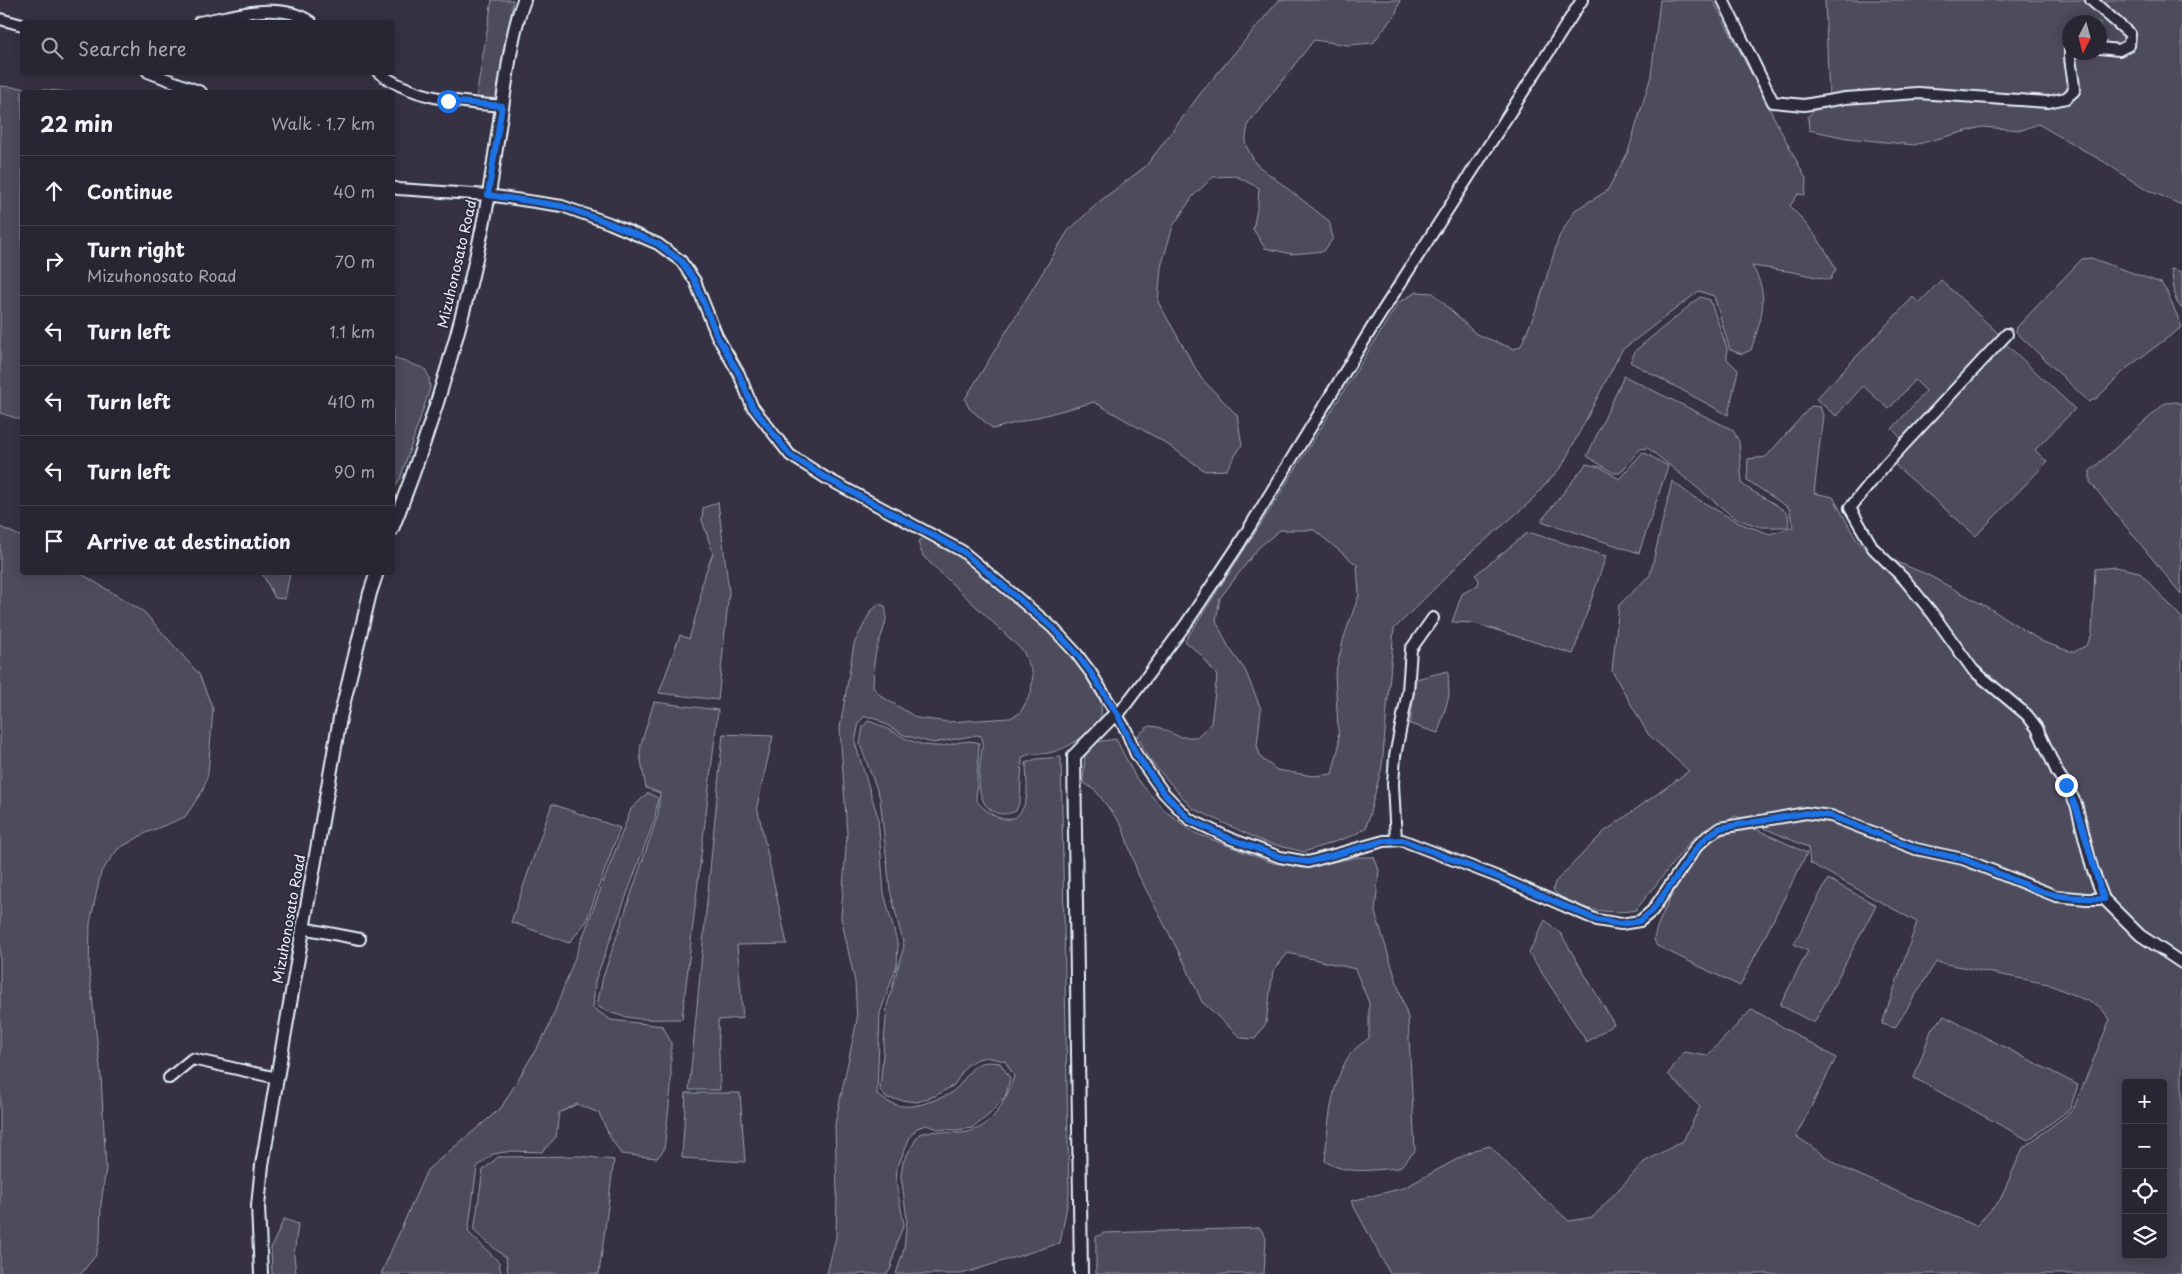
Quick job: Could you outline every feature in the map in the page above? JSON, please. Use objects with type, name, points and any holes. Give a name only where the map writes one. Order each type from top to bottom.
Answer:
[{"type":"street","name":"Mizuhonosato Road","points":[[395,521],[419,461],[464,304],[488,195],[513,40],[518,15],[524,0]]},
{"type":"street","points":[[1081,1274],[1074,756],[1110,719],[1118,715],[1186,624],[1238,546],[1374,326],[1582,0]]},
{"type":"street","points":[[1723,0],[1773,102],[1804,105],[1845,98],[1918,93],[2048,102],[2066,98],[2074,91],[2069,60]]},
{"type":"street","points":[[2091,0],[2130,34],[2130,45],[2119,50],[2107,49]]},
{"type":"street","points":[[210,20],[262,10],[297,13],[308,20]]},
{"type":"street","points":[[0,19],[20,24]]},
{"type":"street","points":[[156,75],[196,90]]},
{"type":"street","points":[[382,75],[394,84],[448,101],[502,106]]},
{"type":"street","points":[[395,188],[488,195],[562,206],[658,244],[681,261],[695,281],[717,336],[739,374],[752,406],[790,455],[826,478],[962,551],[1059,635],[1091,673],[1118,715],[1136,754],[1163,792],[1189,819],[1228,838],[1280,857],[1308,862],[1384,841],[1402,840],[1498,877],[1597,920],[1621,924],[1640,921],[1652,911],[1698,846],[1720,828],[1806,813],[1831,816],[1916,849],[1963,859],[2043,892],[2076,898],[2104,899]]},
{"type":"street","points":[[2007,334],[1885,465],[1850,508],[1873,548],[1905,580],[1932,613],[1973,670],[2028,715],[2037,728],[2057,772],[2076,804],[2092,868],[2104,899],[2140,935],[2182,963]]},
{"type":"street","name":"Mizuhonosato Road","points":[[261,1274],[258,1206],[262,1165],[276,1078],[340,718],[376,575]]},
{"type":"street","points":[[1396,840],[1393,784],[1395,756],[1408,691],[1411,650],[1433,618]]},
{"type":"street","points":[[302,928],[360,939]]},
{"type":"street","points":[[169,1078],[192,1059],[276,1078]]},
{"type":"shaded area","points":[[492,0],[513,0],[498,101],[476,98]]},
{"type":"shaded area","points":[[1279,0],[1400,0],[1396,13],[1373,43],[1348,45],[1314,40],[1248,124],[1245,144],[1256,164],[1329,221],[1333,238],[1324,251],[1292,254],[1265,248],[1253,229],[1259,188],[1236,176],[1213,177],[1193,196],[1173,226],[1161,267],[1158,302],[1201,378],[1237,415],[1242,445],[1226,470],[1205,471],[1164,442],[1094,402],[993,429],[969,408],[965,399],[1068,231],[1100,201],[1146,166],[1200,94]]},
{"type":"shaded area","points":[[1660,0],[1713,0],[1806,179],[1805,195],[1798,194],[1790,206],[1815,236],[1836,269],[1830,280],[1752,266],[1758,277],[1763,298],[1761,318],[1751,350],[1742,354],[1730,350],[1714,296],[1699,291],[1622,350],[1562,466],[1529,503],[1468,555],[1394,629],[1382,766],[1366,828],[1352,836],[1304,852],[1264,842],[1192,808],[1147,757],[1138,735],[1149,726],[1158,727],[1180,737],[1197,737],[1211,723],[1217,676],[1202,656],[1185,641],[1270,510],[1399,302],[1417,292],[1433,293],[1476,334],[1514,349],[1521,346],[1538,305],[1559,237],[1575,210],[1607,191],[1628,152],[1651,76]],"holes":[[[1280,530],[1314,530],[1357,565],[1359,595],[1344,637],[1335,675],[1339,746],[1332,774],[1313,776],[1277,770],[1261,758],[1257,746],[1261,709],[1245,670],[1228,646],[1216,621],[1220,598],[1259,547]]]},
{"type":"shaded area","points":[[1825,0],[2182,0],[2182,205],[2143,188],[2106,163],[2038,124],[2022,130],[1982,127],[1914,145],[1847,138],[1809,130],[1808,116],[1829,97]]},
{"type":"shaded area","points":[[0,86],[47,90],[20,90],[20,419],[0,413]]},
{"type":"shaded area","points":[[2091,258],[2161,283],[2167,292],[2182,327],[2127,368],[2097,398],[2089,402],[2016,332],[2017,327],[2082,259]]},
{"type":"shaded area","points":[[2171,269],[2182,272],[2182,309],[2176,301]]},
{"type":"shaded area","points":[[1941,280],[1999,334],[1901,438],[1892,429],[1926,391],[1915,380],[1889,409],[1863,386],[1836,416],[1816,399],[1913,297],[1919,303]]},
{"type":"shaded area","points":[[1700,297],[1710,300],[1727,348],[1727,359],[1738,370],[1728,415],[1630,362],[1636,350]]},
{"type":"shaded area","points":[[2004,342],[2075,409],[2035,450],[2047,462],[1976,536],[1894,464]]},
{"type":"shaded area","points":[[395,358],[425,369],[429,377],[430,388],[400,479],[395,488]]},
{"type":"shaded area","points":[[1624,376],[1733,430],[1739,442],[1742,484],[1785,512],[1788,515],[1789,527],[1761,527],[1736,519],[1648,448],[1640,449],[1620,473],[1613,473],[1587,456]]},
{"type":"shaded area","points":[[2177,402],[2182,404],[2181,594],[2090,482],[2090,471],[2165,403]]},
{"type":"shaded area","points":[[1811,406],[1820,407],[1823,415],[1814,493],[1833,497],[1856,539],[1864,548],[1928,575],[1989,608],[2043,642],[2069,651],[2076,651],[2087,645],[2092,634],[2095,569],[2116,567],[2139,572],[2182,618],[2182,1274],[1390,1274],[1351,1201],[1404,1188],[1474,1150],[1490,1146],[1525,1182],[1569,1221],[1593,1217],[1644,1162],[1683,1141],[1700,1107],[1668,1074],[1684,1052],[1707,1056],[1752,1009],[1836,1058],[1796,1136],[1841,1167],[1976,1226],[2000,1200],[2023,1148],[2073,1110],[2110,1019],[2099,1006],[2048,984],[1936,962],[1895,1028],[1882,1024],[1917,922],[1810,863],[1808,847],[1736,816],[1692,839],[1636,910],[1615,912],[1592,909],[1570,902],[1560,897],[1553,890],[1555,882],[1604,832],[1689,771],[1648,734],[1612,671],[1619,605],[1650,575],[1672,481],[1692,496],[1739,523],[1770,534],[1793,527],[1789,508],[1747,480],[1748,459],[1766,457]]},
{"type":"shaded area","points":[[1643,452],[1668,466],[1639,553],[1541,521],[1586,464],[1600,467],[1619,479]]},
{"type":"shaded area","points":[[718,502],[729,592],[718,700],[659,693],[680,635],[689,639],[700,601],[702,582],[713,553],[702,520],[703,508]]},
{"type":"shaded area","points":[[0,527],[20,536],[20,575],[83,575],[144,612],[199,674],[213,709],[208,774],[203,790],[185,817],[146,833],[118,849],[101,872],[90,923],[89,970],[101,1076],[106,1168],[101,1204],[100,1238],[96,1255],[81,1274],[0,1274]]},
{"type":"shaded area","points":[[1531,533],[1606,556],[1573,654],[1474,623],[1452,622],[1462,594],[1478,585],[1479,580],[1475,575],[1526,534]]},
{"type":"shaded area","points":[[923,538],[941,544],[964,559],[991,579],[1046,629],[1088,676],[1099,696],[1101,716],[1085,735],[1071,744],[1056,751],[1028,755],[1022,758],[1020,801],[1016,811],[1004,814],[997,813],[989,808],[983,801],[980,792],[979,771],[983,741],[981,736],[977,735],[933,743],[904,735],[873,717],[864,717],[859,722],[855,743],[878,817],[884,893],[898,946],[897,965],[880,1013],[877,1094],[891,1103],[899,1105],[913,1106],[929,1102],[955,1090],[973,1068],[985,1062],[1000,1063],[1010,1078],[1006,1095],[991,1113],[973,1128],[956,1130],[938,1129],[926,1125],[917,1128],[910,1137],[897,1168],[896,1183],[904,1224],[897,1242],[891,1268],[887,1274],[827,1274],[836,1237],[835,1124],[857,1020],[855,982],[841,917],[847,834],[840,728],[854,644],[871,611],[879,604],[885,606],[886,619],[876,650],[873,687],[881,696],[917,718],[948,722],[1010,718],[1020,713],[1031,693],[1033,674],[1023,651],[923,556],[918,542]]},
{"type":"shaded area","points":[[263,575],[290,575],[285,599],[275,598]]},
{"type":"shaded area","points":[[1448,671],[1449,696],[1438,733],[1410,724],[1416,679]]},
{"type":"shaded area","points":[[654,702],[718,710],[682,1019],[638,1019],[617,1015],[597,1006],[603,977],[658,815],[660,793],[646,788],[640,755],[641,744]]},
{"type":"shaded area","points":[[868,721],[924,745],[939,746],[968,741],[979,743],[976,800],[987,811],[1001,818],[1015,817],[1021,812],[1026,799],[1026,763],[1036,759],[1061,757],[1069,1195],[1060,1243],[962,1274],[896,1274],[904,1249],[907,1219],[901,1176],[903,1162],[919,1134],[934,1131],[969,1132],[987,1122],[1001,1106],[1014,1076],[1005,1061],[986,1057],[975,1060],[966,1066],[954,1085],[935,1096],[917,1102],[886,1098],[880,1090],[887,1006],[904,946],[890,890],[880,798],[860,744],[863,727]]},
{"type":"shaded area","points":[[723,734],[773,736],[757,806],[787,944],[737,945],[743,1018],[718,1020],[720,1090],[689,1090]]},
{"type":"shaded area","points":[[1116,739],[1136,778],[1165,811],[1195,833],[1273,863],[1308,867],[1358,857],[1374,857],[1379,870],[1375,912],[1408,1018],[1415,1151],[1399,1168],[1351,1170],[1333,1166],[1325,1161],[1331,1105],[1338,1078],[1351,1053],[1369,1038],[1369,1003],[1355,969],[1288,953],[1273,971],[1266,1023],[1255,1039],[1241,1038],[1202,1002],[1185,964],[1138,874],[1122,826],[1096,791],[1083,782],[1085,756],[1095,742]]},
{"type":"shaded area","points":[[648,793],[658,798],[655,818],[595,981],[593,1008],[611,1020],[663,1026],[671,1043],[671,1088],[664,1150],[657,1158],[621,1154],[610,1137],[599,1113],[577,1104],[559,1113],[556,1137],[542,1152],[512,1151],[493,1154],[477,1167],[468,1232],[499,1262],[501,1274],[381,1274],[427,1170],[501,1108],[548,1029],[631,809]]},
{"type":"shaded area","points":[[552,804],[620,828],[586,922],[569,943],[511,922]]},
{"type":"shaded area","points":[[1756,829],[1807,853],[1740,986],[1657,946],[1654,940],[1656,930],[1669,901],[1687,869],[1706,845],[1714,838],[1724,834]]},
{"type":"shaded area","points":[[1828,879],[1876,905],[1814,1023],[1780,1005],[1808,951],[1794,944]]},
{"type":"shaded area","points":[[1545,920],[1561,934],[1614,1024],[1587,1042],[1529,953]]},
{"type":"shaded area","points":[[1944,1016],[2078,1085],[2070,1109],[2028,1140],[1914,1078],[1932,1028]]},
{"type":"shaded area","points":[[686,1093],[740,1093],[745,1162],[682,1158]]},
{"type":"shaded area","points":[[579,1156],[614,1160],[599,1274],[508,1274],[506,1258],[474,1231],[483,1170],[498,1157]]},
{"type":"shaded area","points":[[284,1219],[298,1224],[294,1255],[296,1274],[272,1274],[271,1248]]},
{"type":"shaded area","points":[[1260,1228],[1266,1238],[1264,1274],[1096,1274],[1096,1237],[1104,1233]]},
{"type":"route","points":[[448,101],[502,106],[488,195],[562,206],[658,244],[681,261],[695,281],[717,336],[739,374],[752,406],[790,455],[826,478],[962,551],[1053,628],[1091,673],[1118,715],[1136,754],[1163,792],[1189,819],[1228,838],[1280,857],[1308,862],[1384,841],[1402,840],[1498,877],[1597,920],[1621,924],[1640,921],[1652,911],[1683,864],[1708,836],[1720,828],[1745,822],[1765,821],[1806,813],[1831,816],[1916,849],[1963,859],[2056,896],[2104,899],[2092,868],[2076,804],[2066,785]]}]
